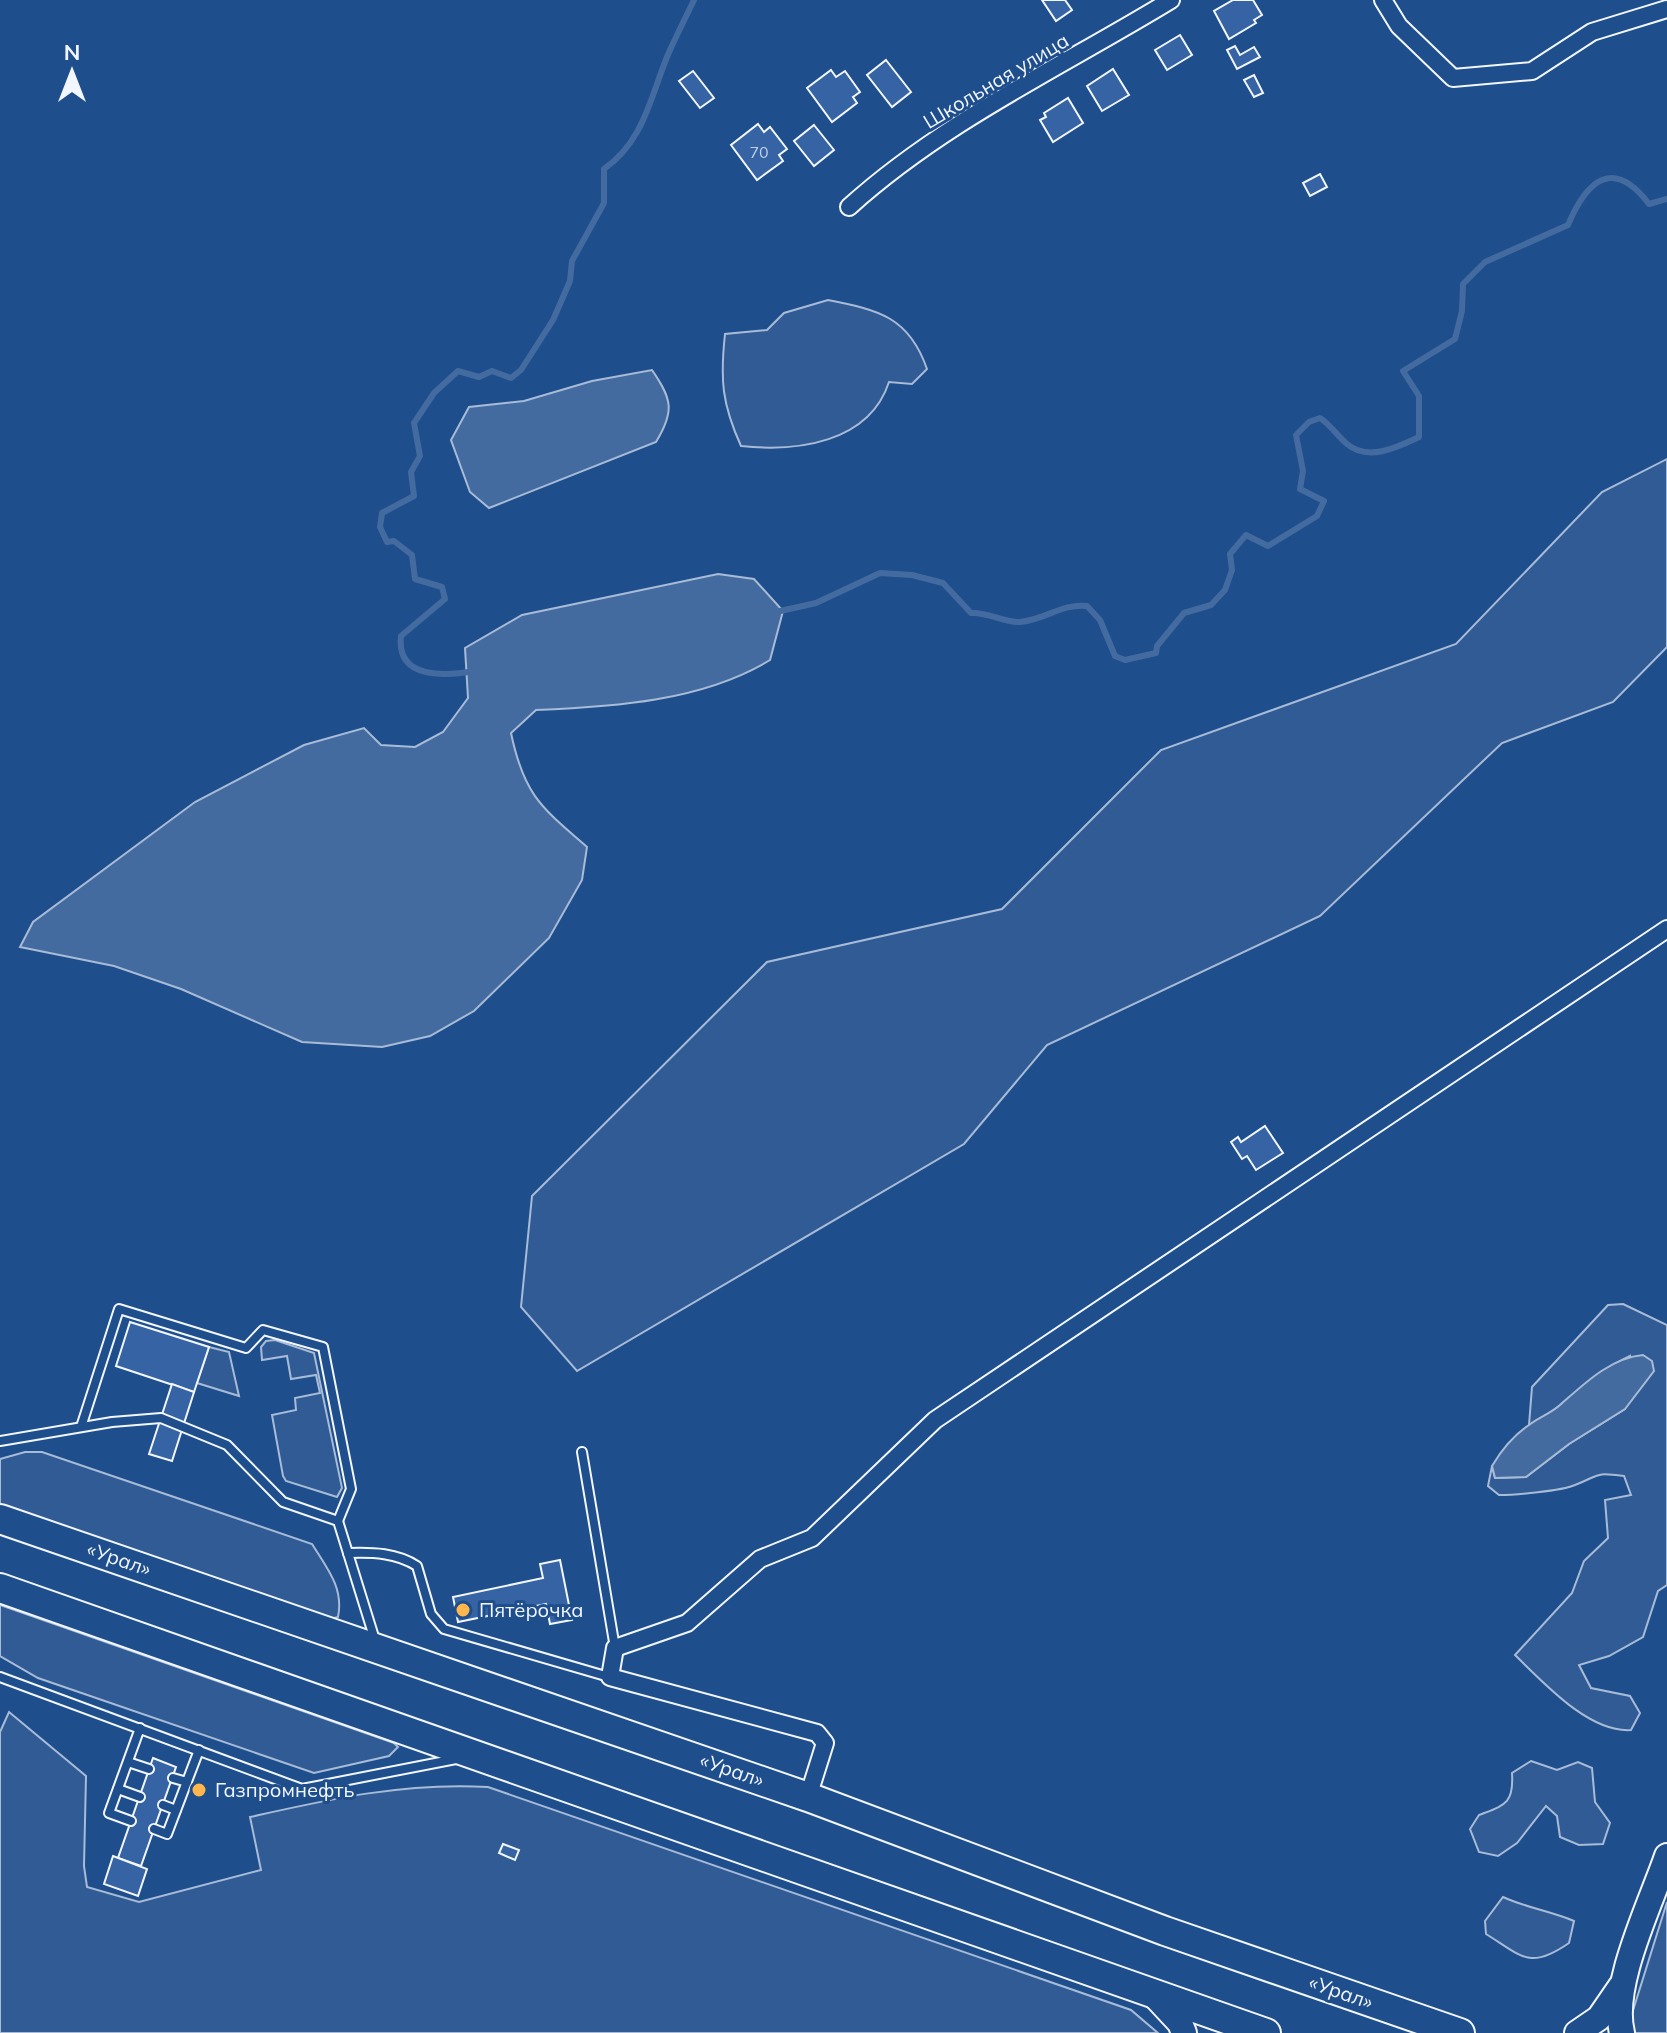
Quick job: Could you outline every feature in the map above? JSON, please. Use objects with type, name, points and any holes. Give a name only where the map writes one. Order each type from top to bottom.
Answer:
[{"type":"highway","name":"«Урал»","points":[[0,1519],[808,1797],[1165,1931],[1460,2033]]},
{"type":"highway","points":[[0,1588],[1266,2033]]},
{"type":"main road","points":[[1622,2033],[1619,2008],[1624,1981],[1667,1856]]},
{"type":"main road","points":[[1577,2033],[1599,2018],[1624,1981]]},
{"type":"main road","points":[[1153,1994],[1180,2023],[1184,2033]]},
{"type":"street","name":"Школьная улица","points":[[849,207],[884,175],[957,125],[1171,0]]},
{"type":"street","points":[[1383,0],[1399,26],[1453,78],[1532,71],[1592,32],[1667,9]]},
{"type":"street","points":[[808,1797],[825,1743],[817,1733],[610,1677],[615,1648],[687,1623],[760,1559],[812,1538],[935,1420],[1667,929]]},
{"type":"lane","points":[[81,1427],[119,1309],[246,1348],[263,1330],[323,1347],[351,1489],[338,1521],[378,1648]]},
{"type":"lane","points":[[0,1441],[81,1427],[161,1418],[227,1445],[283,1502],[338,1521]]},
{"type":"lane","points":[[582,1452],[615,1648]]},
{"type":"lane","points":[[348,1553],[372,1552],[405,1558],[417,1566],[431,1614],[444,1629],[610,1677]]},
{"type":"lane","points":[[0,1677],[302,1789],[471,1756]]},
{"type":"lane","points":[[131,1821],[109,1813],[140,1728]]},
{"type":"lane","points":[[154,1829],[167,1834],[199,1750]]},
{"type":"lane","points":[[128,1762],[149,1769]]},
{"type":"lane","points":[[173,1778],[187,1782]]},
{"type":"lane","points":[[118,1789],[140,1797]]},
{"type":"lane","points":[[163,1805],[176,1810]]},
{"type":"shaded area","points":[[828,300],[890,319],[911,338],[927,369],[912,384],[889,382],[879,403],[865,419],[848,431],[807,444],[741,446],[724,392],[725,334],[767,330],[784,313]]},
{"type":"shaded area","points":[[652,370],[664,389],[669,405],[666,422],[656,442],[489,508],[470,492],[451,440],[469,407],[524,401],[592,381]]},
{"type":"shaded area","points":[[1667,459],[1667,647],[1613,702],[1502,743],[1320,916],[1047,1045],[964,1144],[577,1371],[521,1307],[532,1196],[767,962],[1002,909],[1161,750],[1456,644],[1602,492]]},
{"type":"shaded area","points":[[718,574],[754,579],[783,611],[770,660],[744,674],[687,693],[626,704],[536,710],[511,733],[522,771],[537,798],[587,847],[582,880],[549,938],[474,1011],[430,1036],[382,1047],[302,1042],[181,989],[114,966],[20,947],[33,922],[195,802],[304,745],[364,728],[381,745],[415,747],[443,732],[468,698],[465,648],[522,615]]},
{"type":"shaded area","points":[[1623,1304],[1667,1325],[1667,1585],[1658,1591],[1643,1637],[1609,1656],[1579,1665],[1591,1688],[1630,1696],[1640,1713],[1631,1730],[1615,1729],[1583,1715],[1553,1692],[1515,1655],[1572,1593],[1584,1561],[1608,1538],[1605,1500],[1631,1495],[1624,1476],[1602,1474],[1568,1487],[1516,1494],[1499,1495],[1488,1486],[1492,1466],[1495,1478],[1526,1477],[1569,1444],[1625,1409],[1630,1356],[1529,1425],[1532,1387],[1608,1305]]},
{"type":"shaded area","points":[[275,1340],[314,1353],[342,1488],[337,1497],[286,1481],[283,1476],[272,1415],[296,1410],[295,1398],[320,1393],[316,1375],[291,1379],[287,1356],[262,1360],[261,1347],[266,1341]]},
{"type":"shaded area","points":[[209,1347],[229,1352],[239,1396],[197,1383]]},
{"type":"shaded area","points":[[1643,1355],[1652,1361],[1654,1371],[1625,1409],[1569,1444],[1526,1477],[1495,1478],[1492,1466],[1523,1429],[1609,1367]]},
{"type":"shaded area","points":[[25,1452],[42,1452],[312,1544],[336,1587],[338,1617],[327,1620],[0,1506],[0,1459]]},
{"type":"shaded area","points":[[0,1605],[394,1743],[398,1747],[389,1756],[314,1773],[38,1678],[0,1656]]},
{"type":"shaded area","points":[[9,1712],[86,1776],[84,1866],[87,1887],[139,1902],[261,1870],[250,1817],[339,1798],[398,1790],[488,1787],[1131,2010],[1158,2033],[0,2033],[0,1732]]},
{"type":"shaded area","points":[[1531,1761],[1557,1770],[1578,1762],[1592,1768],[1595,1802],[1610,1823],[1603,1844],[1579,1845],[1560,1837],[1557,1816],[1546,1806],[1517,1843],[1498,1856],[1479,1852],[1470,1829],[1479,1815],[1506,1802],[1511,1791],[1512,1773]]},
{"type":"shaded area","points":[[1503,1897],[1574,1921],[1569,1943],[1535,1958],[1518,1954],[1486,1934],[1485,1921]]},
{"type":"shaded area","points":[[1667,1902],[1667,2033],[1633,2033],[1630,2020]]},
{"type":"building","points":[[1042,0],[1065,0],[1072,10],[1056,21]]},
{"type":"building","points":[[1233,0],[1253,0],[1262,15],[1254,20],[1256,23],[1229,39],[1214,11]]},
{"type":"building","points":[[1180,35],[1192,55],[1167,70],[1155,50]]},
{"type":"building","points":[[1235,46],[1240,55],[1254,47],[1260,57],[1237,69],[1227,50]]},
{"type":"building","points":[[886,60],[911,92],[892,107],[867,75]]},
{"type":"building","points":[[1113,69],[1129,95],[1102,111],[1087,86]]},
{"type":"building","points":[[831,70],[836,77],[845,71],[860,92],[853,97],[857,103],[832,122],[807,88]]},
{"type":"building","points":[[693,71],[714,98],[700,108],[679,81]]},
{"type":"building","points":[[1254,75],[1263,93],[1254,97],[1244,80]]},
{"type":"building","points":[[1068,98],[1083,123],[1053,142],[1040,120],[1046,117],[1044,113]]},
{"type":"building","points":[[758,124],[764,132],[770,127],[787,149],[779,155],[783,161],[757,180],[731,145]]},
{"type":"building","points":[[814,125],[834,150],[814,166],[794,141]]},
{"type":"building","points":[[1320,174],[1327,187],[1310,196],[1303,183]]},
{"type":"building","points":[[1265,1126],[1283,1153],[1256,1170],[1247,1156],[1242,1159],[1231,1142],[1238,1137],[1241,1142]]},
{"type":"building","points":[[130,1322],[209,1347],[194,1392],[116,1366]]},
{"type":"building","points":[[172,1384],[194,1392],[172,1461],[149,1454]]},
{"type":"building","points":[[560,1560],[572,1620],[550,1624],[546,1604],[458,1622],[453,1597],[543,1578],[540,1564]]},
{"type":"building","points":[[153,1758],[176,1767],[141,1866],[118,1858]]},
{"type":"building","points":[[503,1844],[519,1850],[515,1860],[499,1853]]},
{"type":"building","points":[[113,1856],[147,1869],[138,1896],[104,1884]]},
{"type":"waterway","points":[[475,671],[438,674],[415,668],[406,661],[401,636],[445,599],[442,587],[415,579],[412,555],[394,541],[387,542],[380,527],[382,513],[414,496],[411,472],[420,456],[414,423],[434,393],[458,371],[479,377],[492,371],[511,378],[521,370],[553,320],[570,281],[572,261],[604,203],[604,169],[637,133],[694,0]]},
{"type":"waterway","points":[[776,612],[816,603],[880,573],[912,575],[943,583],[971,613],[1008,621],[1029,621],[1070,607],[1087,606],[1100,620],[1115,656],[1125,660],[1156,653],[1157,646],[1184,613],[1211,605],[1225,590],[1232,570],[1230,554],[1246,535],[1268,546],[1317,516],[1324,501],[1300,489],[1303,471],[1296,435],[1309,422],[1320,418],[1347,444],[1364,452],[1383,451],[1419,437],[1419,396],[1403,371],[1455,339],[1462,311],[1463,284],[1485,262],[1568,225],[1584,196],[1602,180],[1613,178],[1624,181],[1649,204],[1667,199]]},
{"type":"place","name":"Пятёрочка","points":[[463,1610]]},
{"type":"place","name":"Газпромнефть","points":[[199,1790]]}]
